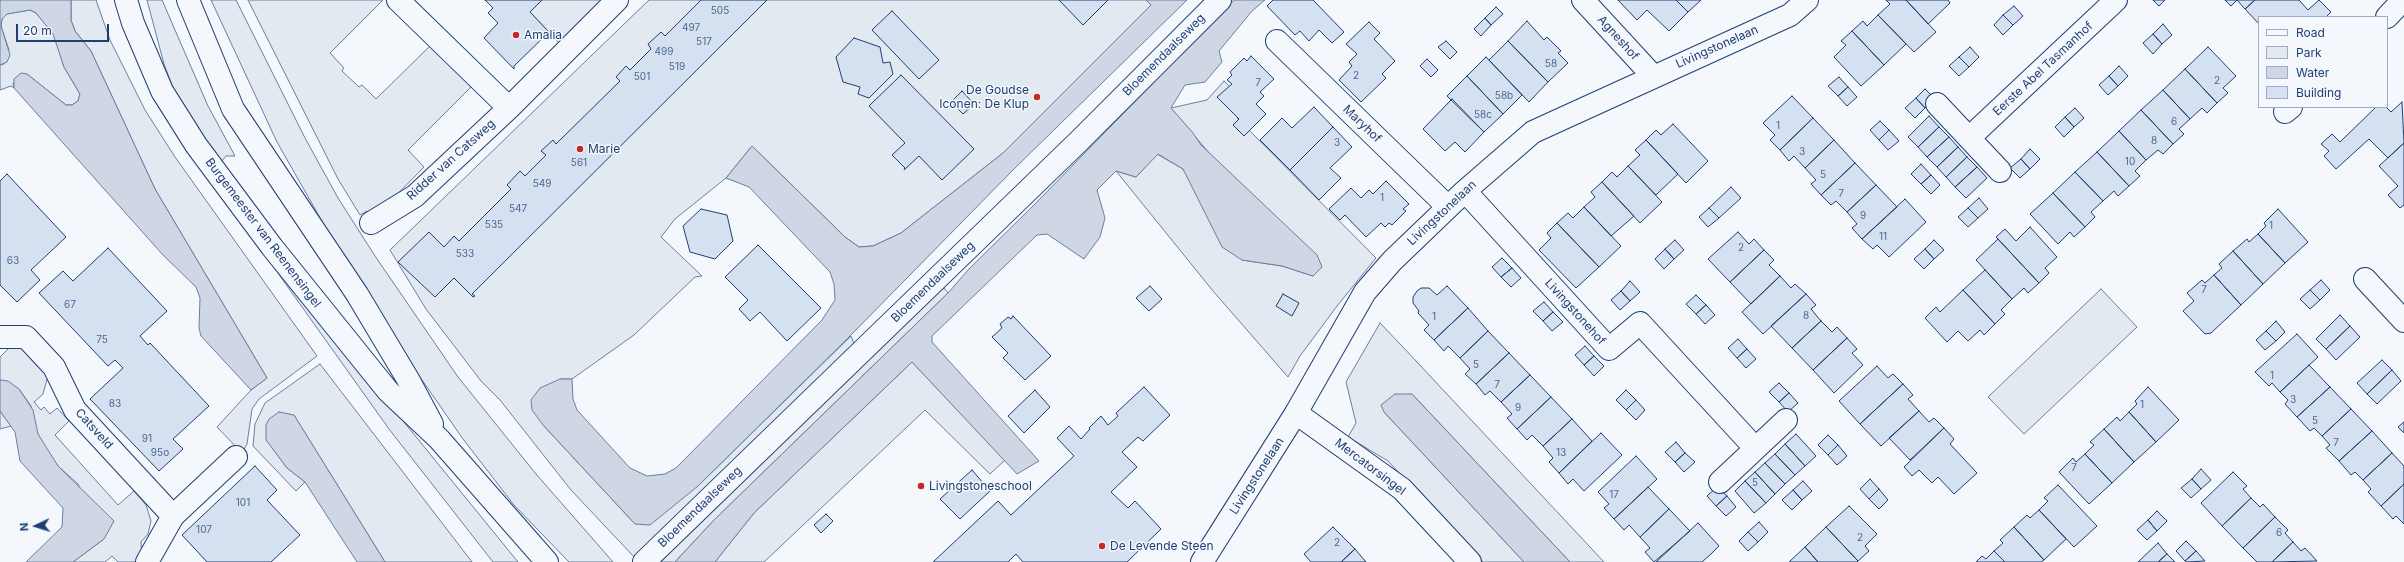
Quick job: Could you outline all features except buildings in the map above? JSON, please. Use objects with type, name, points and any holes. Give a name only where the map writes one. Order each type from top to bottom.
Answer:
[{"type":"street","name":"Burgemeester van Reenensingel","points":[[126,0],[133,23],[162,91],[196,145],[272,247],[388,391],[439,439],[547,562]]},
{"type":"street","name":"Burgemeester van Reenensingel","points":[[188,0],[233,109],[356,294],[409,381],[439,439]]},
{"type":"street","points":[[398,0],[509,108]]},
{"type":"street","name":"Ridder van Catsweg","points":[[371,223],[415,196],[509,108],[617,0]]},
{"type":"street","name":"Bloemendaalseweg","points":[[644,562],[1078,142],[1220,0]]},
{"type":"street","name":"Agneshof","points":[[1583,0],[1652,76]]},
{"type":"street","name":"Livingstonelaan","points":[[1202,562],[1296,413],[1365,292],[1392,260],[1465,191],[1533,132],[1652,76],[1790,15],[1807,0]]},
{"type":"street","name":"Eerste Abel Tasmanhof","points":[[1969,138],[2116,0]]},
{"type":"street","points":[[2388,16],[2403,0]]},
{"type":"street","name":"Maryhof","points":[[1277,41],[1448,207]]},
{"type":"street","points":[[1937,104],[2000,171]]},
{"type":"street","name":"Livingstonehof","points":[[1465,191],[1609,348],[1640,323],[1755,448]]},
{"type":"street","points":[[2365,279],[2404,320]]},
{"type":"street","name":"Catsveld","points":[[0,337],[26,337],[54,368],[75,410],[174,516]]},
{"type":"street","name":"Mercatorsingel","points":[[1296,413],[1402,489],[1470,562]]},
{"type":"street","points":[[1720,482],[1786,420]]},
{"type":"street","points":[[147,562],[174,516],[236,457]]},
{"type":"green space","points":[[71,0],[96,0],[110,40],[145,110],[175,157],[317,356],[259,399],[252,409],[247,444],[242,453],[217,427],[251,390],[267,378],[155,189],[91,51],[75,31],[71,20]]},
{"type":"green space","points":[[147,0],[162,0],[208,106],[235,156],[226,156],[221,162],[192,121],[175,93],[164,64]]},
{"type":"green space","points":[[211,0],[236,0],[305,138],[338,198],[375,256],[458,377],[536,474],[613,562],[569,562],[514,505],[463,439],[413,367],[327,230],[277,142]]},
{"type":"green space","points":[[248,0],[383,0],[330,53],[344,68],[342,71],[359,87],[362,85],[376,99],[431,45],[472,86],[408,150],[424,167],[374,218],[367,211],[360,215],[338,179]]},
{"type":"green space","points":[[542,0],[602,0],[559,43],[530,12]]},
{"type":"green space","points":[[649,0],[1146,0],[1151,5],[1003,153],[901,233],[873,246],[859,247],[845,237],[752,146],[726,178],[675,219],[661,237],[702,276],[695,277],[634,335],[572,379],[560,379],[543,425],[635,524],[698,486],[851,336],[854,344],[636,559],[571,490],[500,400],[481,381],[426,309],[390,250]]},
{"type":"green space","points":[[30,10],[36,13],[54,34],[64,67],[80,94],[78,101],[72,105],[66,105],[27,74],[13,83],[14,88],[11,86],[0,90],[0,65],[4,64],[9,50],[1,26],[2,19],[7,14]]},
{"type":"green space","points":[[1224,81],[1248,105],[1237,118],[1376,258],[1337,306],[1300,356],[1288,377],[1213,291],[1116,171],[1136,177],[1157,154],[1183,169],[1242,260],[1282,266],[1313,276],[1171,108],[1207,100]]},
{"type":"green space","points":[[265,255],[276,265],[518,562],[493,562],[389,429]]},
{"type":"green space","points":[[944,288],[948,293],[714,520],[675,562],[660,562],[674,545],[941,289]]},
{"type":"green space","points":[[2101,289],[2137,327],[2024,434],[1988,397]]},
{"type":"green space","points":[[1380,323],[1604,562],[1570,562],[1412,394],[1384,412],[1524,562],[1483,562],[1388,461],[1348,437],[1356,423],[1346,382]]},
{"type":"green space","points":[[11,346],[23,346],[49,372],[43,394],[34,402],[41,410],[44,407],[50,414],[57,408],[69,421],[55,435],[118,505],[134,491],[146,505],[151,521],[148,534],[141,542],[142,557],[136,562],[118,562],[112,556],[105,562],[73,562],[104,539],[78,484],[58,466],[44,446],[35,428],[31,406],[19,389],[0,380],[0,357]]},
{"type":"green space","points":[[912,362],[1005,460],[990,474],[925,410],[764,562],[715,562],[754,513]]},
{"type":"green space","points":[[320,364],[472,562],[385,562],[294,415],[273,449],[287,468],[305,482],[296,491],[253,446],[255,424],[265,403]]},
{"type":"green space","points":[[0,411],[11,426],[0,429]]},
{"type":"water","points":[[0,0],[71,0],[71,20],[75,31],[91,51],[155,189],[267,378],[251,390],[201,336],[199,328],[200,298],[196,287],[163,255],[14,88],[14,79],[21,73],[27,74],[66,105],[72,105],[78,101],[80,94],[64,67],[53,34],[36,13],[30,10],[7,14],[2,19],[1,26],[10,55],[7,62],[0,65]]},
{"type":"water","points":[[1146,0],[1187,0],[1015,168],[851,335],[698,486],[650,525],[635,524],[543,425],[532,410],[531,400],[540,388],[560,379],[572,379],[573,399],[577,410],[630,468],[647,476],[665,474],[676,468],[822,320],[835,300],[834,284],[830,272],[749,187],[726,178],[752,146],[845,237],[859,247],[873,246],[901,233],[1003,153],[1151,5]]},
{"type":"water","points":[[1234,0],[1265,0],[1252,11],[1219,51],[1222,62],[1205,82],[1185,85],[1171,108],[1193,133],[1201,145],[1317,255],[1322,267],[1313,276],[1282,266],[1242,260],[1222,247],[1183,169],[1158,154],[1136,177],[1116,171],[1097,190],[1105,218],[1100,237],[1084,259],[1047,234],[1037,235],[932,336],[932,342],[1039,461],[1017,474],[912,362],[754,513],[715,562],[675,562],[714,520],[948,293],[968,270],[1034,205]]},
{"type":"water","points":[[0,380],[8,381],[19,389],[33,410],[38,434],[58,466],[114,521],[104,539],[73,562],[26,562],[62,527],[63,508],[20,461],[15,432],[0,411]]},
{"type":"water","points":[[1395,394],[1412,394],[1570,562],[1524,562],[1384,412],[1381,405]]},
{"type":"water","points":[[279,412],[294,415],[385,562],[357,562],[305,482],[287,468],[266,440],[266,425],[269,419]]},
{"type":"place","name":"Amalia","points":[[516,35]]},
{"type":"place","name":"De Goudse Iconen: De Klup","points":[[1037,97]]},
{"type":"place","name":"Marie","points":[[580,149]]},
{"type":"place","name":"Livingstoneschool","points":[[921,486]]},
{"type":"place","name":"De Levende Steen","points":[[1102,546]]}]
